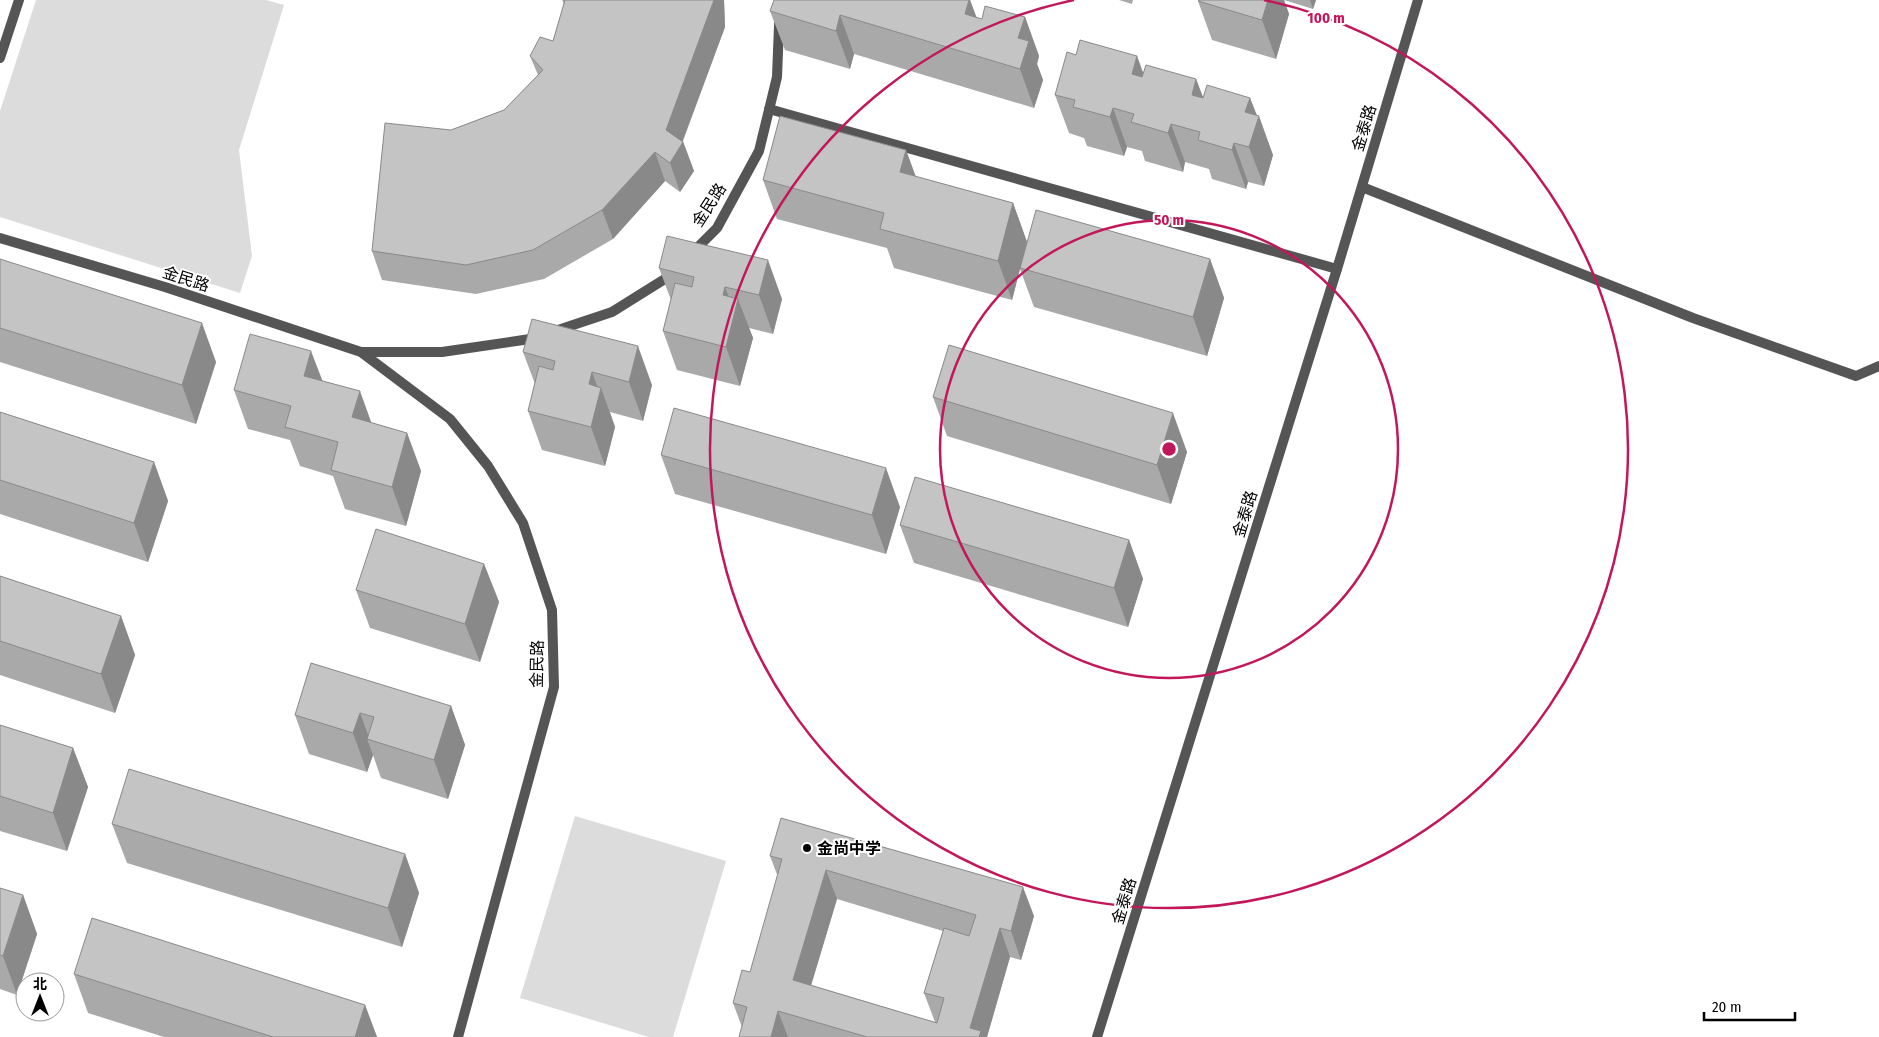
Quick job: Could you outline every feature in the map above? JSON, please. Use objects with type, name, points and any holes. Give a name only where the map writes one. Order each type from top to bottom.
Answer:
[{"type":"street","points":[[0,58],[19,0]]},
{"type":"street","name":"金民路","points":[[361,352],[442,352],[530,339],[612,312],[668,277],[717,228],[759,151],[777,76],[780,0]]},
{"type":"street","name":"金泰路","points":[[1097,1037],[1338,269],[1418,0]]},
{"type":"street","points":[[769,108],[1338,269]]},
{"type":"street","points":[[1362,187],[1693,318],[1856,376],[1879,366]]},
{"type":"street","name":"金民路","points":[[0,238],[165,287],[361,352],[450,418],[488,466],[523,523],[552,610],[554,687],[458,1037]]},
{"type":"shaded area","points":[[36,0],[266,0],[284,5],[239,150],[252,256],[240,293],[0,217],[0,111]]},
{"type":"shaded area","points":[[575,816],[726,861],[673,1037],[649,1037],[520,998]]},
{"type":"building","points":[[565,0],[714,0],[666,130],[683,142],[670,163],[655,152],[602,210],[533,250],[466,265],[372,251],[385,123],[451,130],[504,110],[543,70],[530,56],[540,37],[553,41]]},
{"type":"building","points":[[774,0],[969,0],[965,14],[982,19],[985,6],[1025,17],[1018,38],[1029,41],[1020,69],[840,15],[836,31],[770,11]]},
{"type":"building","points":[[1199,0],[1268,0],[1262,20]]},
{"type":"building","points":[[1080,40],[1137,56],[1132,74],[1142,77],[1146,65],[1196,79],[1192,95],[1203,98],[1207,85],[1250,98],[1245,112],[1259,116],[1249,147],[1234,143],[1232,150],[1198,140],[1200,132],[1171,124],[1168,133],[1131,122],[1134,114],[1113,108],[1110,117],[1073,107],[1075,100],[1055,95],[1067,52],[1076,55]]},
{"type":"building","points":[[780,116],[906,150],[900,172],[1013,203],[998,261],[880,229],[884,213],[763,180]]},
{"type":"building","points":[[1036,210],[1210,259],[1193,317],[1020,268]]},
{"type":"building","points":[[667,236],[768,260],[759,295],[725,287],[723,295],[738,299],[726,347],[663,331],[675,283],[692,287],[694,277],[659,268]]},
{"type":"building","points":[[0,259],[202,323],[182,385],[0,328]]},
{"type":"building","points":[[532,319],[638,346],[629,382],[592,372],[589,384],[601,388],[591,427],[528,411],[539,366],[553,370],[555,361],[523,352]]},
{"type":"building","points":[[250,334],[311,351],[304,376],[360,391],[352,417],[407,433],[392,487],[331,470],[338,442],[285,427],[291,406],[234,390]]},
{"type":"building","points":[[949,345],[1173,413],[1157,465],[933,397]]},
{"type":"building","points":[[674,408],[886,468],[872,515],[661,455]]},
{"type":"building","points":[[0,412],[154,462],[134,523],[0,480]]},
{"type":"building","points":[[915,477],[1129,540],[1114,588],[900,525]]},
{"type":"building","points":[[376,529],[484,564],[465,624],[356,590]]},
{"type":"building","points":[[0,576],[121,616],[101,674],[0,641]]},
{"type":"building","points":[[311,663],[451,706],[434,760],[367,739],[374,717],[360,713],[353,733],[295,715]]},
{"type":"building","points":[[0,725],[73,748],[53,813],[0,796]]},
{"type":"building","points":[[129,769],[405,854],[388,908],[112,824]]},
{"type":"building","points":[[781,818],[1023,887],[1011,931],[1000,928],[970,1028],[981,1031],[979,1037],[867,1037],[778,1011],[771,1037],[739,1037],[747,1007],[733,1003],[742,970],[750,972],[782,859],[770,856]],"holes":[[[826,870],[976,915],[969,936],[944,928],[924,993],[944,998],[937,1023],[793,980]]]},
{"type":"building","points":[[0,888],[23,895],[3,956],[0,955]]},
{"type":"building","points":[[92,918],[365,1005],[355,1037],[273,1037],[74,974]]},
{"type":"place","name":"金尚中学","points":[[807,848]]}]
